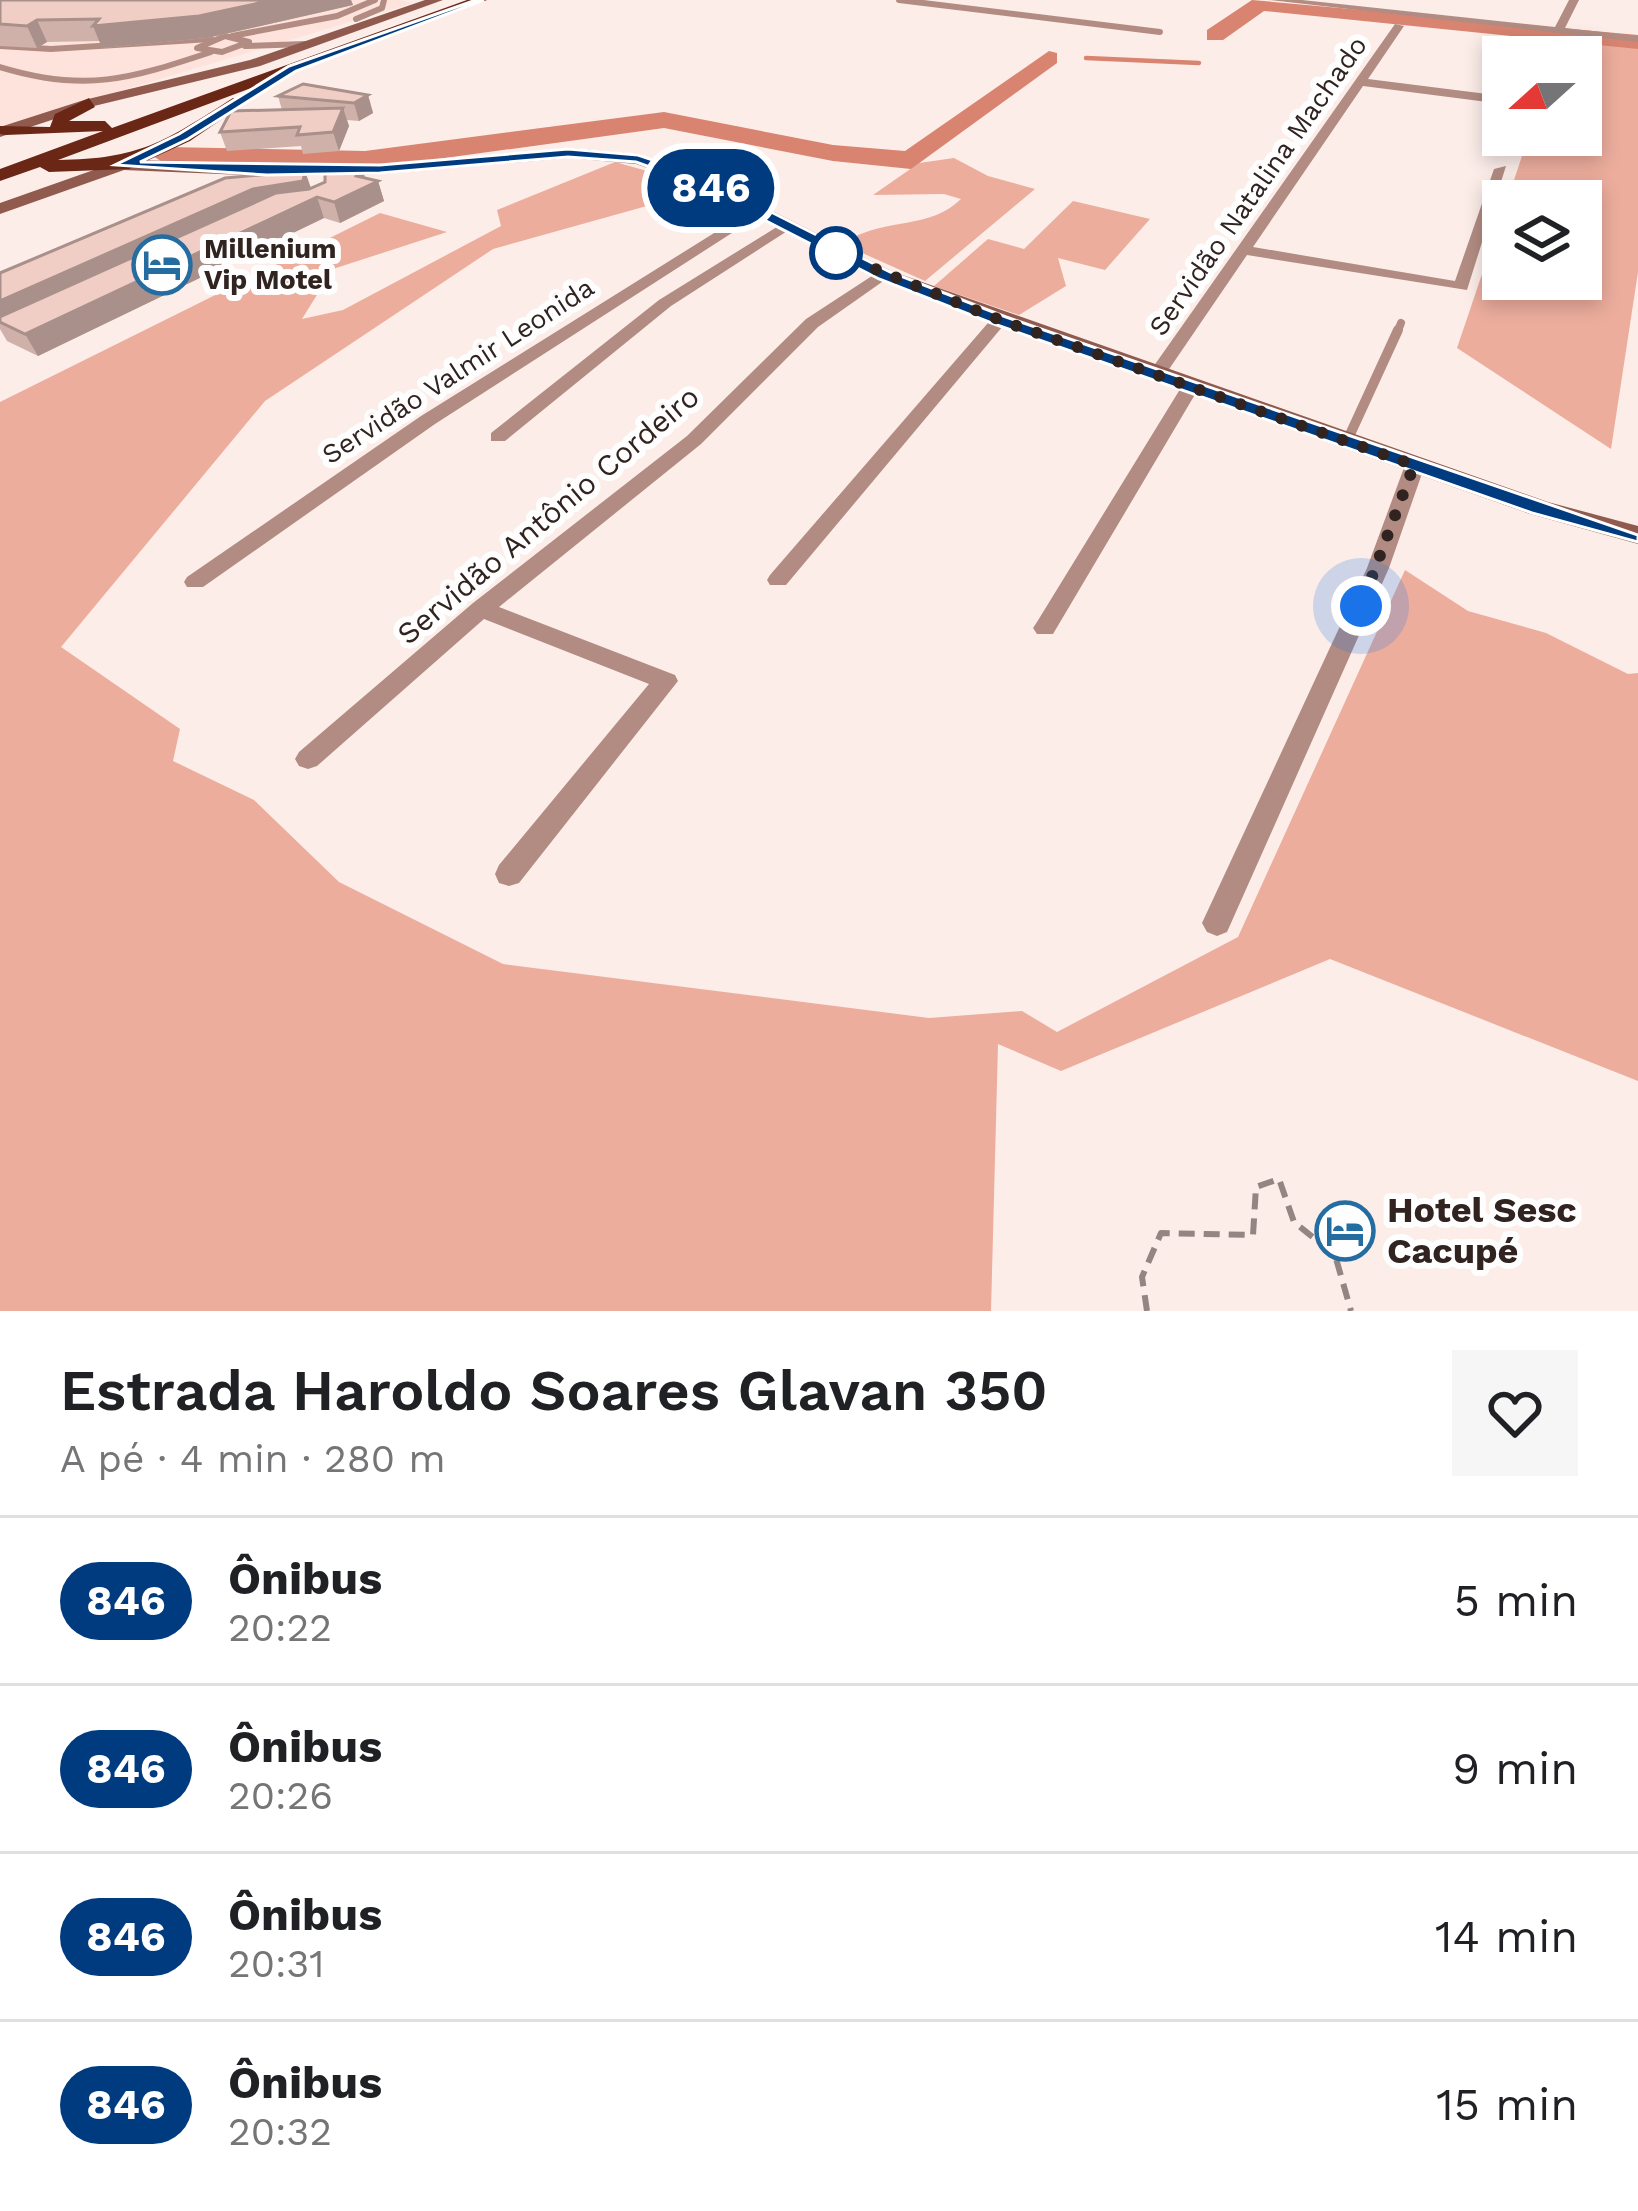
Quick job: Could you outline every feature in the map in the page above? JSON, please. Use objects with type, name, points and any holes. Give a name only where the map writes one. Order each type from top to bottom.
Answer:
[{"type":"highway","points":[[0,165],[462,0]]},
{"type":"highway","points":[[0,176],[480,0]]},
{"type":"highway","points":[[0,176],[122,165],[184,137],[292,69]]},
{"type":"highway","points":[[89,103],[61,118],[58,126],[107,125]]},
{"type":"highway","points":[[40,150],[49,142],[44,123],[58,112]]},
{"type":"highway","points":[[2,130],[50,132]]},
{"type":"main road","points":[[2,130],[89,103],[247,65],[437,0]]},
{"type":"main road","points":[[0,209],[122,165],[380,169],[591,153],[672,169],[884,275],[1000,320],[1414,465],[1638,535]]},
{"type":"main road","points":[[76,183],[90,165]]},
{"type":"street","points":[[1274,0],[1403,20],[1638,39]]},
{"type":"street","name":"Servidão Natalina Machado","points":[[1157,374],[1419,0]]},
{"type":"street","points":[[1559,30],[1574,0]]},
{"type":"street","points":[[1360,82],[1482,97]]},
{"type":"street","points":[[1243,250],[1461,287],[1501,169]]},
{"type":"street","name":"Servidão Valmir Leonida","points":[[195,582],[447,408],[756,213]]},
{"type":"street","points":[[498,437],[665,303],[785,228]]},
{"type":"street","name":"Servidão Antônio Cordeiro","points":[[308,759],[481,609],[694,440],[812,323],[884,275]]},
{"type":"street","points":[[778,580],[1000,320]]},
{"type":"street","points":[[1046,628],[1191,386]]},
{"type":"street","points":[[1217,923],[1378,568],[1414,465]]},
{"type":"street","points":[[481,609],[666,681],[508,874]]},
{"type":"lane","points":[[0,46],[87,48],[211,39],[337,16],[380,0],[382,8],[358,19],[88,86],[57,86],[0,68]]},
{"type":"lane","points":[[899,0],[1160,32]]},
{"type":"lane","points":[[232,36],[245,46],[318,42]]},
{"type":"lane","points":[[211,39],[197,46],[211,52]]},
{"type":"lane","points":[[245,46],[247,65]]},
{"type":"lane","points":[[222,52],[247,65]]},
{"type":"lane","points":[[1347,441],[1401,322]]},
{"type":"path","points":[[1147,1311],[1142,1277],[1161,1233],[1253,1235],[1256,1187],[1279,1179],[1294,1222],[1335,1255],[1351,1311]]},
{"type":"shaded area","points":[[0,0],[400,0],[413,3],[0,127]]},
{"type":"shaded area","points":[[1602,40],[1638,44],[1638,272],[1611,449],[1457,348],[1482,274],[1482,300],[1602,300],[1602,180],[1514,180],[1522,156],[1602,156]]},
{"type":"shaded area","points":[[954,158],[988,176],[1035,189],[925,281],[860,252],[848,240],[949,209],[961,199],[944,194],[873,195],[919,163]]},
{"type":"shaded area","points":[[615,162],[665,176],[697,192],[493,249],[265,401],[61,647],[180,729],[173,761],[254,800],[339,882],[503,964],[929,1018],[1022,1011],[1057,1032],[1238,937],[1405,570],[1468,611],[1546,633],[1628,674],[1638,673],[1638,1081],[1330,959],[1061,1071],[998,1044],[991,1311],[0,1311],[0,402],[380,213],[447,232],[333,269],[302,319],[343,310],[501,226],[497,210]]},
{"type":"shaded area","points":[[1073,201],[1150,219],[1105,270],[1058,258],[1066,286],[1019,315],[934,286],[988,239],[1024,249]]},
{"type":"building","points":[[0,0],[273,0],[199,16],[93,26],[99,19],[37,20],[27,26],[0,24]]},
{"type":"building","points":[[303,84],[368,95],[354,103],[278,96]]},
{"type":"building","points":[[343,108],[333,132],[297,135],[300,127],[220,132],[231,111]]},
{"type":"building","points":[[361,164],[356,176],[378,181],[334,202],[317,197],[25,334],[0,322],[0,317],[276,193],[325,182],[325,171]]},
{"type":"building","points":[[305,171],[303,181],[253,189],[0,301],[0,273],[225,178]]},
{"type":"waterway","points":[[1215,35],[1260,4],[1638,42]]},
{"type":"waterway","points":[[167,156],[365,160],[664,120],[833,153],[911,160],[1049,58]]},
{"type":"waterway","points":[[1086,58],[1199,63]]},
{"type":"bus line","name":"846","points":[[480,0],[292,69],[184,137],[122,165],[267,171],[380,169],[568,153],[638,159],[693,178],[884,275],[1000,320],[1539,508],[1638,535]]},
{"type":"place","name":"Millenium Vip Motel","points":[[162,265]]},
{"type":"place","name":"Hotel Sesc Cacupé","points":[[1345,1231]]},
{"type":"route","points":[[836,253],[1000,320],[1414,465],[1361,606]]}]
